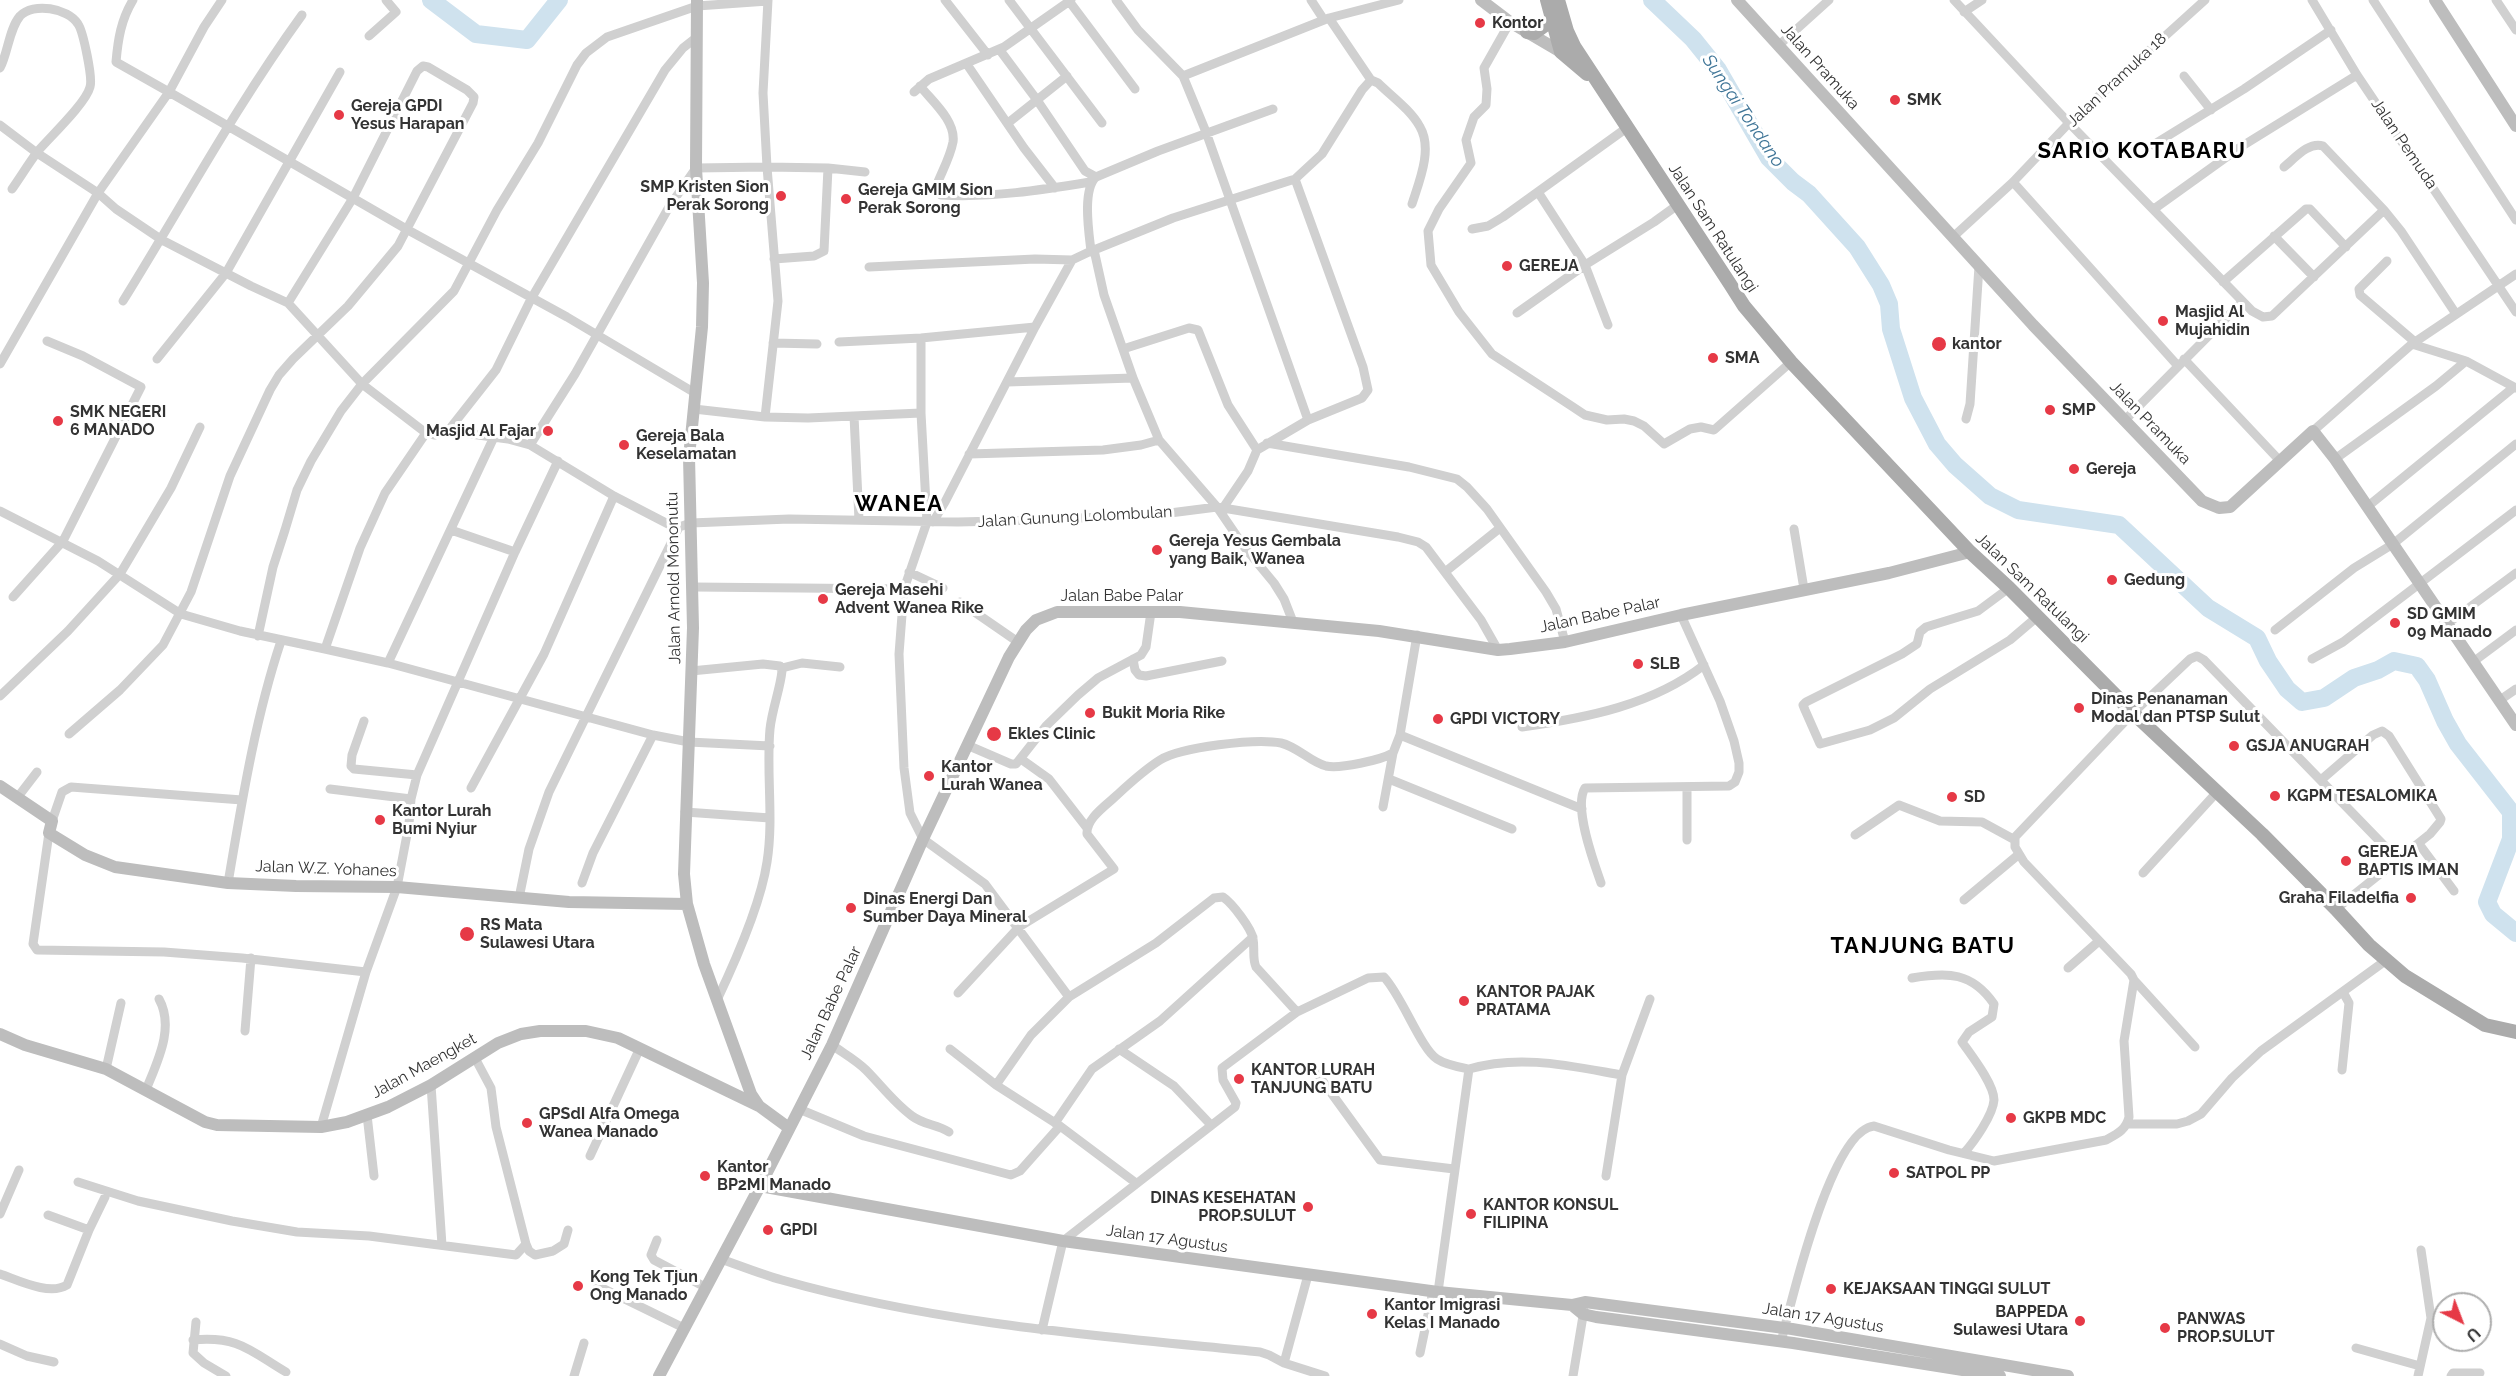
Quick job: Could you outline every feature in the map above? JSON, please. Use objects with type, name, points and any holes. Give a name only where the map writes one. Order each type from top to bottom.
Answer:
[{"type":"main road","points":[[1547,0],[1552,20],[1567,51]]},
{"type":"main road","name":"Jalan Sam Ratulangi","points":[[1558,0],[1567,31],[1567,51],[1603,87],[1744,306],[1791,362],[1970,552],[2133,713],[2218,791],[2337,909],[2385,961],[2485,1025],[2516,1032]]},
{"type":"main road","points":[[1527,32],[1539,31],[1552,20]]},
{"type":"street","points":[[133,0],[123,16],[116,62],[408,230],[470,262],[695,393]]},
{"type":"street","points":[[0,364],[98,193],[169,92],[204,27],[222,0]]},
{"type":"street","points":[[369,36],[396,12],[386,0]]},
{"type":"street","points":[[258,636],[273,567],[297,490],[335,421],[362,384],[448,298],[497,210],[538,143],[577,65],[586,53],[607,37],[697,3],[768,0],[764,93],[767,167],[778,301],[765,417]]},
{"type":"street","points":[[945,0],[988,55]]},
{"type":"street","points":[[1009,0],[1102,123]]},
{"type":"street","points":[[1116,0],[1138,30],[1184,76],[1308,420]]},
{"type":"street","points":[[1311,0],[1371,80],[1376,81],[1419,124],[1424,135],[1423,164],[1412,204]]},
{"type":"street","points":[[1184,76],[1327,19],[1399,0]]},
{"type":"street","points":[[1481,0],[1510,22],[1567,51]]},
{"type":"street","name":"Jalan Pramuka","points":[[1737,0],[1979,266],[2194,494],[2213,507],[2230,507],[2313,432]]},
{"type":"street","points":[[1778,46],[1829,0]]},
{"type":"street","points":[[1954,0],[2252,312],[2267,318],[2277,312],[2384,210]]},
{"type":"street","points":[[1964,12],[1982,0]]},
{"type":"street","name":"Jalan Pramuka 18","points":[[1953,237],[2013,182],[2069,123],[2205,0]]},
{"type":"street","name":"Jalan Pemuda","points":[[2312,0],[2357,75],[2516,312]]},
{"type":"street","points":[[2373,0],[2516,220]]},
{"type":"street","points":[[2435,0],[2516,126]]},
{"type":"street","points":[[2496,0],[2516,30]]},
{"type":"street","points":[[1135,89],[1070,1],[999,50],[944,71],[917,89],[943,113],[951,128],[953,141],[936,188],[941,195],[961,196],[1055,188],[1093,180],[1206,132],[1273,109]]},
{"type":"street","name":"Jalan Arnold Mononutu","points":[[697,3],[696,168],[703,283],[702,327],[689,456],[685,525],[693,587],[684,874],[687,904],[704,964],[745,1078],[759,1106],[789,1128]]},
{"type":"street","points":[[0,68],[20,16],[38,8],[52,10],[72,17],[79,25],[92,83],[88,92],[37,153],[12,189]]},
{"type":"street","points":[[123,301],[262,74],[302,15]]},
{"type":"street","points":[[1510,22],[1484,68],[1487,89],[1486,105],[1474,117],[1466,140],[1471,164],[1439,209],[1428,231],[1431,265],[1459,312],[1492,354],[1586,415],[1606,420],[1630,419],[1644,426],[1664,444],[1690,429],[1701,427],[1714,430],[1791,362]]},
{"type":"street","points":[[2153,145],[2211,110],[2331,30]]},
{"type":"street","points":[[448,431],[496,370],[531,299],[665,70],[682,48],[697,37]]},
{"type":"street","points":[[999,50],[1093,180],[1088,217],[1093,251],[1104,296],[1133,378],[1159,440],[1220,508],[1245,548],[1281,593],[1293,622]]},
{"type":"street","points":[[966,63],[1055,188]]},
{"type":"street","points":[[69,734],[145,666],[163,645],[191,592],[230,476],[258,414],[279,375],[367,285],[408,230],[474,100],[467,90],[443,74],[423,66],[417,71],[353,198],[288,303]]},
{"type":"street","points":[[157,359],[226,273],[340,72]]},
{"type":"street","points":[[2154,209],[2239,148],[2357,75]]},
{"type":"street","points":[[1008,123],[1067,76]]},
{"type":"street","points":[[2184,76],[2211,110]]},
{"type":"street","points":[[869,267],[1035,259],[1072,260],[1173,218],[1295,179],[1322,154],[1362,90],[1371,80]]},
{"type":"street","points":[[0,125],[162,240],[288,303],[362,384],[426,434],[435,435],[448,431],[494,437],[530,445],[614,496],[668,524],[685,525],[585,716],[542,810],[529,849],[519,898]]},
{"type":"street","points":[[1472,229],[1488,226],[1628,127]]},
{"type":"street","points":[[2284,167],[2310,147],[2318,144],[2323,146],[2402,231],[2456,314]]},
{"type":"street","points":[[530,445],[597,335],[669,207],[696,168],[828,168],[865,172]]},
{"type":"street","points":[[774,259],[814,256],[824,251],[828,168]]},
{"type":"street","points":[[1220,508],[1248,471],[1257,450],[1308,420],[1362,398],[1368,390],[1368,383],[1295,179]]},
{"type":"street","points":[[2013,182],[2181,362],[2281,462]]},
{"type":"street","points":[[1538,192],[1585,265],[1608,326]]},
{"type":"street","points":[[1517,313],[1585,265],[1679,204]]},
{"type":"street","points":[[2223,282],[2300,212],[2308,208],[2346,247]]},
{"type":"street","points":[[2274,236],[2314,277]]},
{"type":"street","points":[[1069,997],[985,884],[923,839],[910,813],[904,768],[899,676],[901,613],[909,572],[930,522],[945,502],[1072,260]]},
{"type":"street","points":[[2367,507],[2515,387],[2466,361],[2414,343],[2360,295],[2359,288],[2387,261]]},
{"type":"street","points":[[1966,419],[1970,404],[1979,266]]},
{"type":"street","points":[[2516,274],[2414,343],[2313,432],[2335,459],[2516,725]]},
{"type":"street","points":[[2124,421],[2242,302]]},
{"type":"street","points":[[839,342],[921,338],[1035,327]]},
{"type":"street","points":[[1123,349],[1189,328],[1197,330],[1228,405],[1257,450]]},
{"type":"street","points":[[921,338],[921,413],[930,522]]},
{"type":"street","points":[[13,597],[63,541],[141,387],[47,340]]},
{"type":"street","points":[[773,343],[817,344]]},
{"type":"street","points":[[2335,459],[2436,386],[2466,361]]},
{"type":"street","points":[[1007,382],[1133,378]]},
{"type":"street","points":[[694,410],[765,417],[808,418],[921,413]]},
{"type":"street","points":[[854,416],[859,520]]},
{"type":"street","points":[[0,696],[68,631],[120,574],[171,488],[200,427]]},
{"type":"street","points":[[325,649],[360,548],[385,493],[426,434]]},
{"type":"street","points":[[388,663],[494,437]]},
{"type":"street","points":[[969,454],[1103,450],[1159,440]]},
{"type":"street","points":[[1267,443],[1409,467],[1457,479],[1478,498],[1556,609],[1565,642]]},
{"type":"street","points":[[2275,630],[2354,568],[2393,544],[2516,444]]},
{"type":"street","points":[[321,1127],[366,972],[397,887],[417,775],[456,682],[558,461]]},
{"type":"street","points":[[471,788],[567,607],[614,496]]},
{"type":"street","name":"Jalan Gunung Lolombulan","points":[[685,525],[789,519],[930,522],[1066,519],[1162,514],[1220,508],[1418,542],[1426,547],[1481,620],[1498,650]]},
{"type":"street","points":[[2312,659],[2343,642],[2516,510]]},
{"type":"street","points":[[2,515],[63,541],[120,574],[181,614],[258,636],[388,663],[653,735],[688,742],[770,746]]},
{"type":"street","points":[[1445,572],[1500,528]]},
{"type":"street","points":[[1794,529],[1804,589]]},
{"type":"street","points":[[451,530],[515,552]]},
{"type":"street","name":"Jalan Babe Palar","points":[[659,1376],[832,1045],[967,745],[1018,642],[1036,620],[1057,612],[1180,612],[1417,635],[1498,650],[1565,642],[1681,615],[1889,573],[1970,552]]},
{"type":"street","points":[[909,572],[943,588]]},
{"type":"street","points":[[2447,624],[2516,573]]},
{"type":"street","points":[[693,587],[904,589]]},
{"type":"street","points":[[2009,588],[1978,611],[1926,627],[1920,632],[1917,644],[1902,654],[1806,702],[1803,705],[1820,744],[1870,730],[1894,718],[1930,689],[2010,640],[2037,616]]},
{"type":"street","points":[[960,602],[1018,642]]},
{"type":"street","points":[[967,745],[1013,765],[1021,759],[1046,726],[1078,695],[1098,678],[1141,655],[1146,647],[1151,612]]},
{"type":"street","points":[[1601,883],[1592,856],[1582,809],[1583,792],[1587,788],[1729,786],[1735,782],[1738,772],[1739,763],[1734,741],[1704,665],[1681,615]]},
{"type":"street","points":[[2473,662],[2516,630]]},
{"type":"street","points":[[1383,807],[1393,753],[1400,735],[1417,635]]},
{"type":"street","points":[[228,883],[264,693],[281,641]]},
{"type":"street","points":[[2195,1047],[2018,855],[2015,840],[2016,835],[2133,713],[2190,659],[2199,657],[2398,860]]},
{"type":"street","points":[[1133,659],[1135,670],[1139,675],[1146,676],[1222,661]]},
{"type":"street","points":[[691,671],[764,664],[782,668],[802,663],[840,667]]},
{"type":"street","points":[[1522,727],[1603,711],[1651,697],[1690,676],[1704,665]]},
{"type":"street","points":[[717,1000],[731,970],[763,880],[770,842],[770,746],[773,707],[782,668]]},
{"type":"street","points":[[2500,700],[2516,689]]},
{"type":"street","points":[[364,721],[351,766],[354,769],[417,775]]},
{"type":"street","points":[[2321,780],[2373,735],[2382,731],[2385,732],[2416,777],[2441,819],[2430,834],[2337,909]]},
{"type":"street","points":[[582,883],[593,853],[653,735]]},
{"type":"street","points":[[1400,735],[1582,809]]},
{"type":"street","points":[[1087,828],[1090,822],[1131,782],[1159,761],[1192,749],[1272,742],[1287,745],[1327,766],[1378,761],[1393,753]]},
{"type":"street","points":[[958,993],[1019,927],[1114,869],[1088,834],[1087,828],[1049,779],[1021,759]]},
{"type":"street","points":[[17,798],[37,772]]},
{"type":"street","points":[[1389,779],[1512,829]]},
{"type":"street","name":"Jalan W.Z. Yohanes","points":[[0,786],[85,855],[115,867],[228,883],[397,887],[569,902],[687,904]]},
{"type":"street","points":[[1687,786],[1687,840]]},
{"type":"street","points":[[242,800],[71,787],[62,792],[50,827],[35,922],[33,945],[36,950],[164,952],[251,958],[366,972]]},
{"type":"street","points":[[330,789],[411,799]]},
{"type":"street","points":[[2143,873],[2218,791]]},
{"type":"street","points":[[1855,835],[1899,805],[1940,821],[1982,822],[2015,840]]},
{"type":"street","points":[[685,812],[770,818]]},
{"type":"street","points":[[2418,844],[2454,891]]},
{"type":"street","points":[[1964,900],[2018,855]]},
{"type":"street","points":[[996,1085],[1040,1024],[1069,997],[1156,943],[1216,897],[1226,898],[1253,937],[1256,968],[1298,1012]]},
{"type":"street","points":[[799,1109],[864,1136],[1011,1175],[1020,1171],[1057,1125],[1086,1075],[1119,1049],[1160,1022],[1253,937]]},
{"type":"street","points":[[2068,968],[2099,941]]},
{"type":"street","points":[[245,1031],[251,958]]},
{"type":"street","points":[[2127,1124],[2177,1124],[2204,1112],[2232,1078],[2261,1051],[2385,961]]},
{"type":"street","points":[[1912,978],[1938,974],[1959,976],[1975,983],[1994,1004],[1992,1017],[1969,1032],[1962,1042],[1988,1082],[1994,1098],[1978,1134],[1964,1153]]},
{"type":"street","points":[[1042,1330],[1063,1241],[1231,1111],[1236,1103],[1222,1080],[1222,1068],[1298,1012],[1368,978],[1384,977],[1393,988],[1431,1053],[1443,1062],[1469,1069],[1489,1063],[1551,1062],[1622,1075]]},
{"type":"street","points":[[1781,1342],[1809,1239],[1829,1183],[1842,1156],[1863,1130],[1874,1126],[1964,1153],[2000,1161],[2106,1140],[2120,1132],[2127,1124],[2129,1117],[2124,1041],[2134,980]]},
{"type":"street","points":[[2342,1070],[2349,1004],[2343,992]]},
{"type":"street","points":[[146,1090],[164,1045],[165,1010],[159,999]]},
{"type":"street","points":[[1606,1176],[1622,1075],[1650,999]]},
{"type":"street","points":[[106,1069],[121,1003]]},
{"type":"street","name":"Jalan Maengket","points":[[0,1034],[25,1045],[106,1069],[212,1124],[321,1127],[367,1115],[431,1085],[510,1038],[540,1031],[586,1031],[618,1038],[759,1106]]},
{"type":"street","points":[[832,1045],[865,1068],[875,1082],[910,1115],[925,1124],[935,1124],[949,1132]]},
{"type":"street","points":[[590,1156],[640,1048]]},
{"type":"street","points":[[950,1049],[996,1085],[1057,1125],[1136,1183]]},
{"type":"street","points":[[1119,1049],[1174,1086],[1211,1125]]},
{"type":"street","points":[[476,1058],[491,1088],[496,1127],[528,1251],[535,1255],[553,1251],[564,1244],[568,1230]]},
{"type":"street","points":[[1420,1353],[1436,1292],[1469,1069]]},
{"type":"street","points":[[1316,1072],[1380,1160],[1454,1169]]},
{"type":"street","points":[[431,1085],[442,1245]]},
{"type":"street","points":[[367,1115],[374,1176]]},
{"type":"street","points":[[0,1214],[19,1170]]},
{"type":"street","points":[[78,1182],[138,1201],[297,1232],[369,1236],[513,1256],[522,1251],[526,1244]]},
{"type":"street","name":"Jalan 17 Agustus","points":[[760,1186],[1063,1241],[1436,1292],[1572,1305],[1684,1328],[2000,1376]]},
{"type":"street","points":[[0,1274],[48,1288],[67,1286],[105,1197]]},
{"type":"street","points":[[48,1215],[89,1230]]},
{"type":"street","points":[[657,1240],[651,1254],[654,1260],[705,1287]]},
{"type":"street","points":[[2418,1376],[2431,1318],[2421,1250]]},
{"type":"street","points":[[721,1259],[780,1279],[876,1302],[1042,1330],[1260,1352],[1284,1363],[1325,1376]]},
{"type":"street","points":[[1284,1363],[1308,1275]]},
{"type":"street","points":[[598,1286],[684,1328]]},
{"type":"street","points":[[1573,1376],[1584,1308]]},
{"type":"street","name":"Jalan 17 Agustus","points":[[1584,1308],[1784,1328],[1945,1367],[2068,1376]]},
{"type":"street","points":[[196,1322],[193,1351],[198,1359],[226,1376]]},
{"type":"street","points":[[193,1340],[226,1339],[241,1344],[286,1372]]},
{"type":"street","points":[[574,1376],[584,1343]]},
{"type":"street","points":[[0,1344],[27,1356],[54,1362]]},
{"type":"street","points":[[2356,1348],[2420,1366]]},
{"type":"street","points":[[2451,1376],[2453,1373],[2480,1373]]},
{"type":"waterway","name":"Sungai Tondano","points":[[431,0],[476,34],[527,40],[559,0]]},
{"type":"waterway","name":"Sungai Tondano","points":[[1652,0],[1693,39],[1718,70],[1769,158],[1809,194],[1857,247],[1881,285],[1889,304],[1891,329],[1913,398],[1937,444],[1955,465],[1990,496],[2018,510],[2119,525],[2208,608],[2257,638],[2268,661],[2287,689],[2302,702],[2324,698],[2354,678],[2378,670],[2394,661],[2417,666],[2427,680],[2458,744],[2511,812],[2511,839],[2487,902],[2493,914],[2516,933]]},
{"type":"place","name":"Kontor","points":[[1480,23]]},
{"type":"place","name":"SMK","points":[[1895,100]]},
{"type":"place","name":"Gereja GPDI Yesus Harapan","points":[[339,115]]},
{"type":"place","name":"SMP Kristen Sion Perak Sorong","points":[[781,196]]},
{"type":"place","name":"Gereja GMIM Sion Perak Sorong","points":[[846,199]]},
{"type":"place","name":"GEREJA","points":[[1507,266]]},
{"type":"place","name":"Masjid Al Mujahidin","points":[[2163,321]]},
{"type":"place","name":"kantor","points":[[1939,344]]},
{"type":"place","name":"SMA","points":[[1713,358]]},
{"type":"place","name":"SMP","points":[[2050,410]]},
{"type":"place","name":"SMK NEGERI 6 MANADO","points":[[58,421]]},
{"type":"place","name":"Masjid Al Fajar","points":[[548,431]]},
{"type":"place","name":"Gereja Bala Keselamatan","points":[[624,445]]},
{"type":"place","name":"Gereja","points":[[2074,469]]},
{"type":"place","name":"Gereja Yesus Gembala yang Baik, Wanea","points":[[1157,550]]},
{"type":"place","name":"Gedung","points":[[2112,580]]},
{"type":"place","name":"Gereja Masehi Advent Wanea Rike","points":[[823,599]]},
{"type":"place","name":"SD GMIM 09 Manado","points":[[2395,623]]},
{"type":"place","name":"SLB","points":[[1638,664]]},
{"type":"place","name":"Dinas Penanaman Modal dan PTSP Sulut","points":[[2079,708]]},
{"type":"place","name":"Bukit Moria Rike","points":[[1090,713]]},
{"type":"place","name":"GPDI VICTORY","points":[[1438,719]]},
{"type":"place","name":"Ekles Clinic","points":[[994,734]]},
{"type":"place","name":"GSJA ANUGRAH","points":[[2234,746]]},
{"type":"place","name":"Kantor Lurah Wanea","points":[[929,776]]},
{"type":"place","name":"KGPM TESALOMIKA","points":[[2275,796]]},
{"type":"place","name":"SD","points":[[1952,797]]},
{"type":"place","name":"Kantor Lurah Bumi Nyiur","points":[[380,820]]},
{"type":"place","name":"GEREJA BAPTIS IMAN","points":[[2346,861]]},
{"type":"place","name":"Graha Filadelfia","points":[[2411,898]]},
{"type":"place","name":"Dinas Energi Dan Sumber Daya Mineral","points":[[851,908]]},
{"type":"place","name":"RS Mata Sulawesi Utara","points":[[467,934]]},
{"type":"place","name":"KANTOR PAJAK PRATAMA","points":[[1464,1001]]},
{"type":"place","name":"KANTOR LURAH TANJUNG BATU","points":[[1239,1079]]},
{"type":"place","name":"GKPB MDC","points":[[2011,1118]]},
{"type":"place","name":"GPSdI Alfa Omega Wanea Manado","points":[[527,1123]]},
{"type":"place","name":"SATPOL PP","points":[[1894,1173]]},
{"type":"place","name":"Kantor BP2MI Manado","points":[[705,1176]]},
{"type":"place","name":"DINAS KESEHATAN PROP.SULUT","points":[[1308,1207]]},
{"type":"place","name":"KANTOR KONSUL FILIPINA","points":[[1471,1214]]},
{"type":"place","name":"GPDI","points":[[768,1230]]},
{"type":"place","name":"Kong Tek Tjun Ong Manado","points":[[578,1286]]},
{"type":"place","name":"KEJAKSAAN TINGGI SULUT","points":[[1831,1289]]},
{"type":"place","name":"Kantor Imigrasi Kelas I Manado","points":[[1372,1314]]},
{"type":"place","name":"BAPPEDA Sulawesi Utara","points":[[2080,1321]]},
{"type":"place","name":"PANWAS PROP.SULUT","points":[[2165,1328]]},
{"type":"district","name":"SARIO KOTABARU","points":[[2142,151]]},
{"type":"district","name":"WANEA","points":[[899,504]]},
{"type":"district","name":"TANJUNG BATU","points":[[1923,946]]}]
